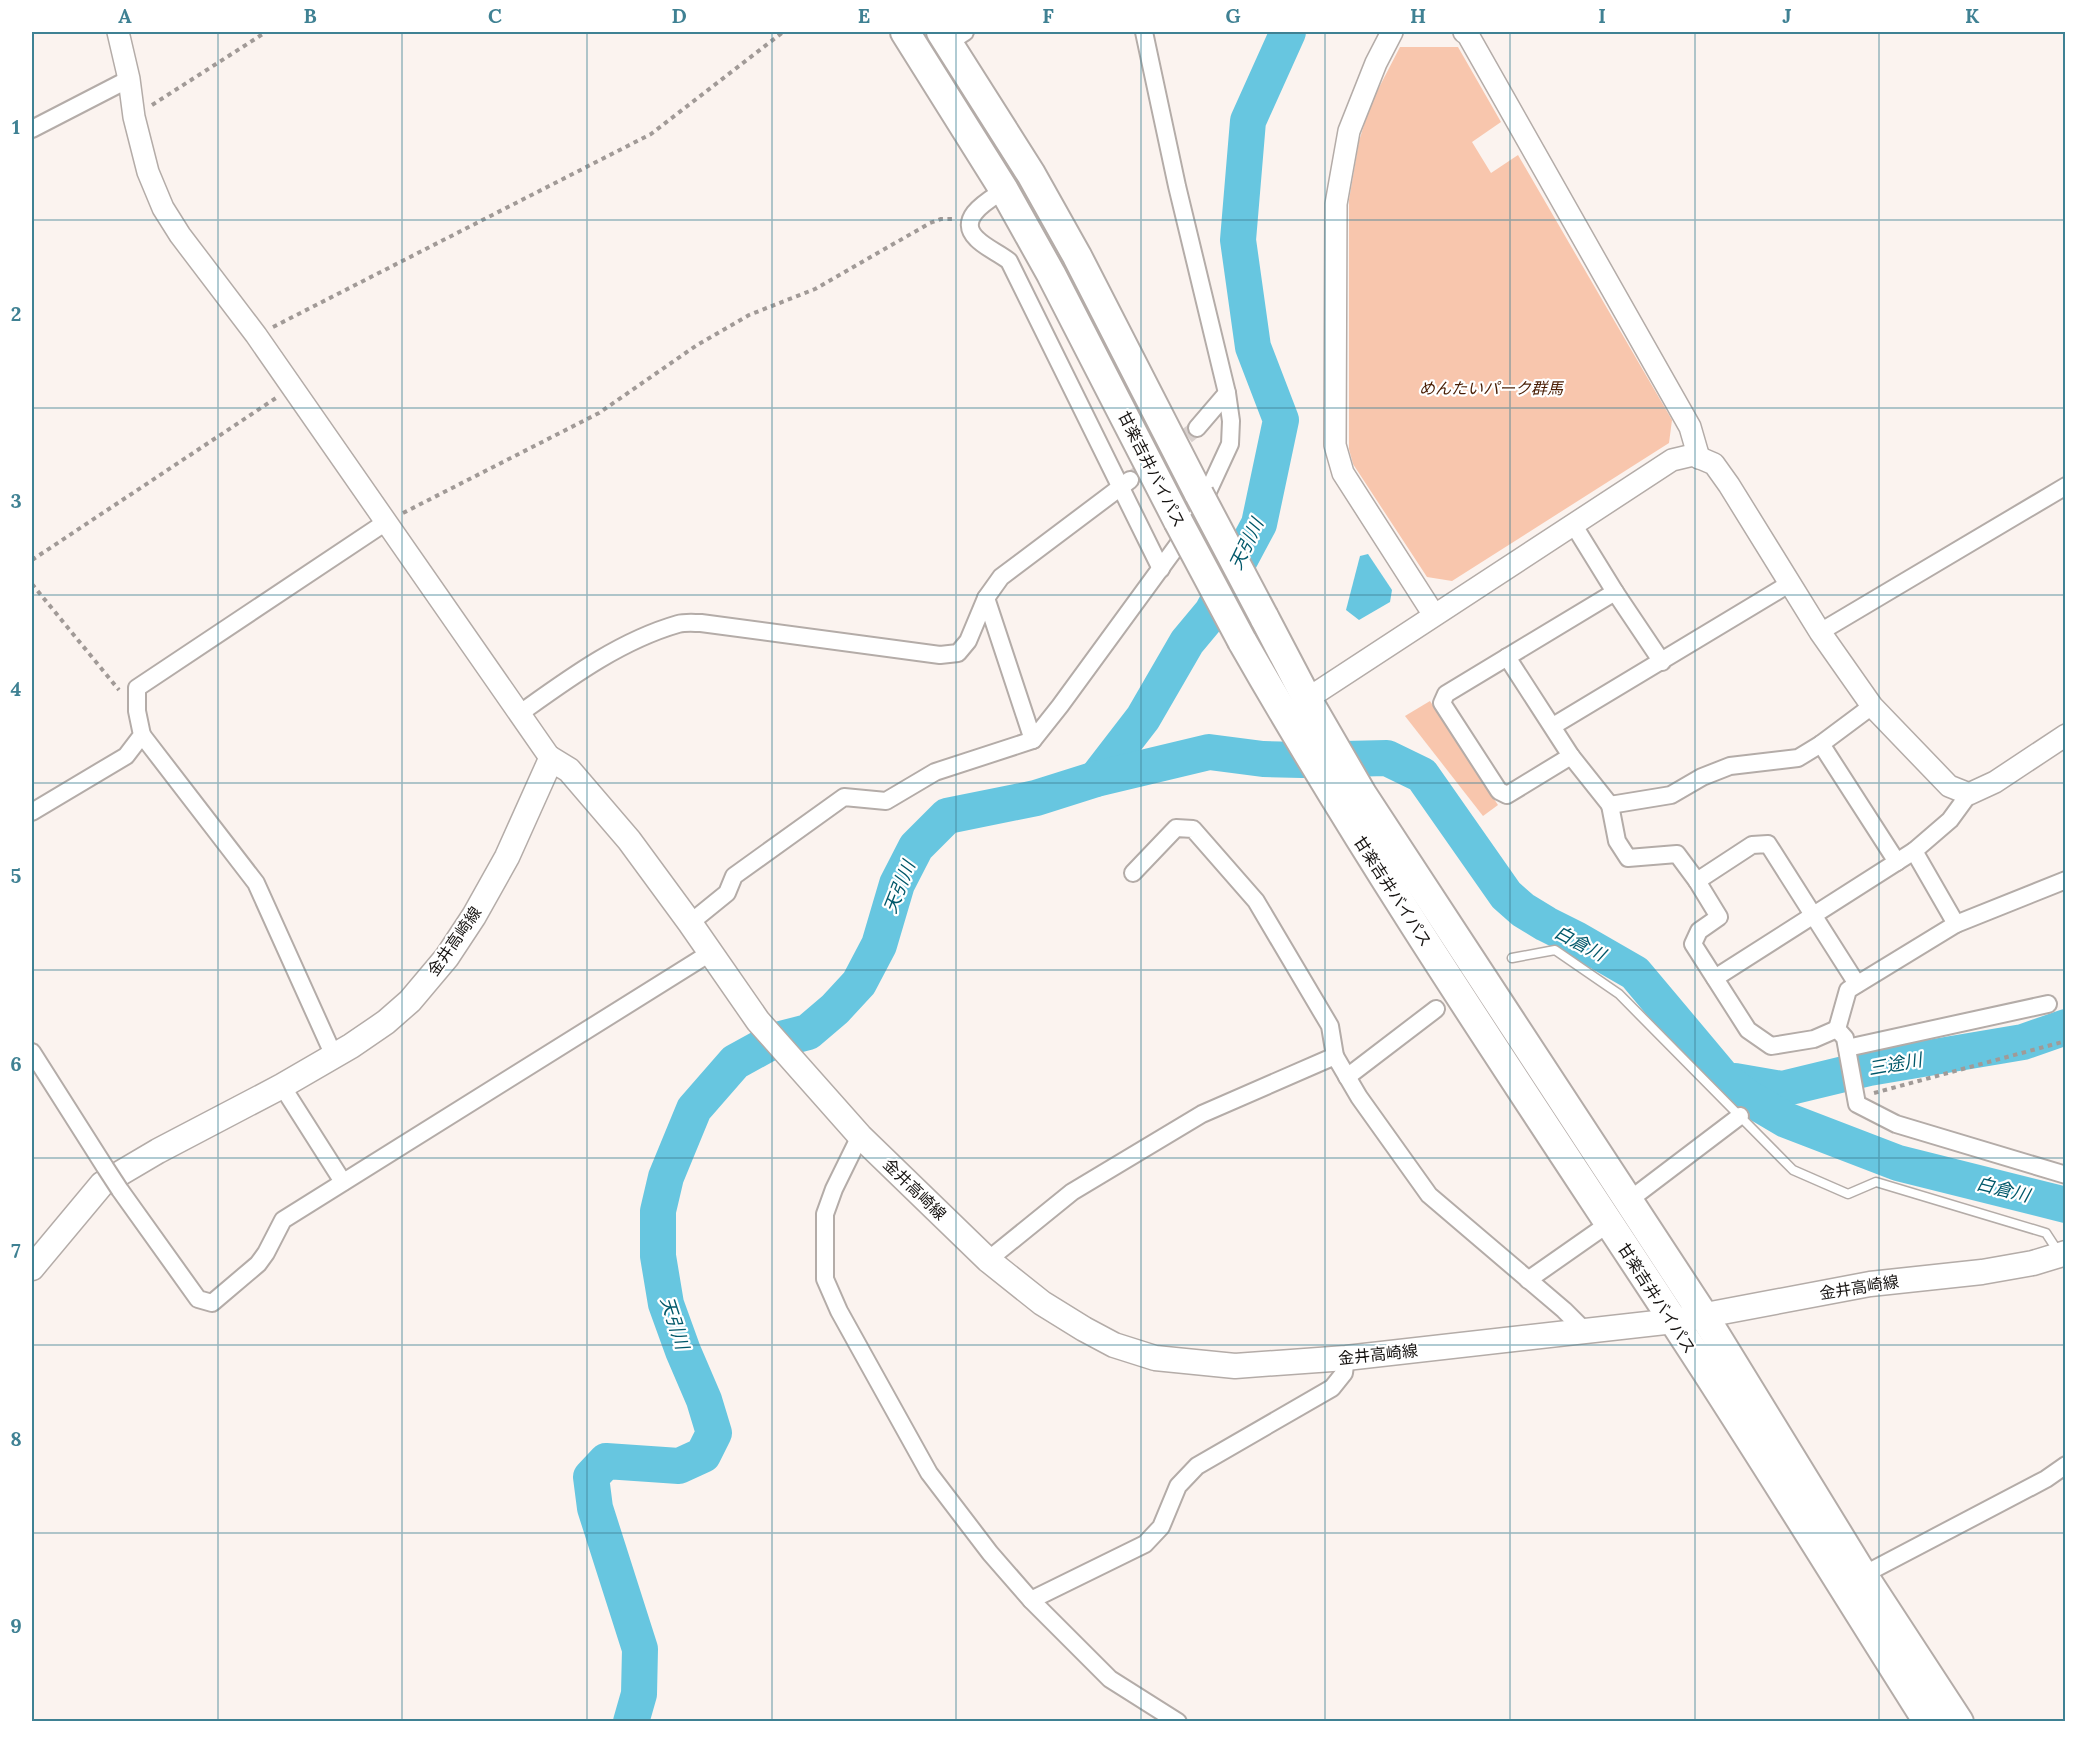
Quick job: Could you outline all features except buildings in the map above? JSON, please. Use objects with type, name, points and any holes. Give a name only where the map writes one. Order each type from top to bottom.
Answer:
[{"type":"highway","name":"甘楽吉井バイパス","points":[[905,32],[1004,190],[1056,284],[1242,641],[1296,735],[1349,799],[1629,1201],[1704,1316],[1863,1575],[1959,1722]]},
{"type":"highway","name":"甘楽吉井バイパス","points":[[951,36],[1077,256],[1199,494],[1324,728],[1349,799],[1608,1224],[1674,1321],[1928,1722]]},
{"type":"main road","points":[[551,759],[569,770],[629,840],[710,952]]},
{"type":"main road","name":"金井高崎線","points":[[32,1268],[102,1184],[158,1151],[334,1056],[386,1022],[410,1000],[447,957],[474,916],[507,857],[551,759]]},
{"type":"main road","name":"金井高崎線","points":[[710,952],[758,1021],[860,1136],[988,1260],[1042,1303],[1084,1329],[1114,1345],[1155,1358],[1235,1366],[1346,1358],[1674,1321],[1870,1284],[1982,1272],[2033,1263],[2062,1253]]},
{"type":"street","points":[[118,32],[129,79],[134,117],[148,172],[163,207],[180,235],[256,335],[551,759]]},
{"type":"street","points":[[690,923],[728,892],[734,876],[844,797],[886,801],[935,772],[1033,740],[1193,524],[1230,444],[1232,421],[1144,32]]},
{"type":"street","points":[[1392,32],[1376,63],[1349,130],[1336,204],[1335,445],[1343,474],[1434,615]]},
{"type":"street","points":[[1464,32],[1468,35],[1690,427],[1699,458]]},
{"type":"street","points":[[32,129],[129,79]]},
{"type":"street","points":[[1004,190],[980,205],[971,220],[971,230],[976,239],[1009,261],[1125,484],[1161,569]]},
{"type":"street","points":[[1197,428],[1227,393]]},
{"type":"street","points":[[1307,699],[1672,460],[1693,455],[1714,464],[1729,485],[1820,632],[1872,706],[1949,786],[1969,794]]},
{"type":"street","points":[[519,714],[580,669],[637,640],[680,623],[701,623],[940,655],[958,653],[968,641],[986,598],[1001,577],[1125,484]]},
{"type":"street","points":[[1820,632],[2066,486]]},
{"type":"street","points":[[334,1056],[256,883],[142,735],[137,711],[137,688],[386,522]]},
{"type":"street","points":[[1573,525],[1662,662]]},
{"type":"street","points":[[1553,726],[1789,584]]},
{"type":"street","points":[[1571,756],[1507,795],[1499,791],[1442,703],[1446,694],[1615,592]]},
{"type":"street","points":[[986,598],[1033,740]]},
{"type":"street","points":[[1507,657],[1571,756],[1610,805],[1617,841],[1628,858],[1677,854],[1697,881],[1719,917],[1699,931],[1693,944],[1748,1030],[1771,1046],[1814,1039],[1838,1029]]},
{"type":"street","points":[[1610,805],[1671,795],[1702,777],[1730,766],[1798,758],[1872,706]]},
{"type":"street","points":[[32,812],[126,756],[142,735]]},
{"type":"street","points":[[1715,978],[1914,851],[1950,820],[1969,794],[1995,782],[2066,735]]},
{"type":"street","points":[[1821,744],[1897,862]]},
{"type":"street","points":[[1133,873],[1176,828],[1193,829],[1256,901],[1330,1026],[1335,1056],[1347,1077],[1430,1195],[1564,1310],[1585,1331]]},
{"type":"street","points":[[1697,881],[1752,845],[1768,844],[1857,984]]},
{"type":"street","points":[[1914,851],[1956,924]]},
{"type":"street","points":[[1838,1029],[1848,990],[1857,984],[1956,924],[2066,880]]},
{"type":"street","points":[[32,1052],[120,1190],[198,1299],[212,1303],[258,1264],[283,1220],[710,952]]},
{"type":"street","points":[[1848,1056],[2048,1004]]},
{"type":"street","points":[[1347,1077],[1436,1009]]},
{"type":"street","points":[[1838,1029],[1845,1038],[1857,1104],[1896,1124],[2066,1175]]},
{"type":"street","points":[[988,1260],[1072,1192],[1202,1114],[1335,1056]]},
{"type":"street","points":[[282,1086],[343,1182]]},
{"type":"street","points":[[1629,1201],[1740,1116]]},
{"type":"street","points":[[860,1136],[834,1189],[825,1214],[825,1279],[840,1311],[929,1473],[990,1553],[1030,1600],[1110,1679],[1178,1722]]},
{"type":"street","points":[[1528,1280],[1608,1224]]},
{"type":"street","points":[[1030,1600],[1145,1545],[1161,1527],[1178,1486],[1197,1466],[1332,1388],[1344,1373],[1346,1358]]},
{"type":"street","points":[[1863,1575],[2046,1479],[2066,1465]]},
{"type":"lane","points":[[1512,958],[1555,950],[1619,994],[1793,1170],[1848,1194],[1876,1182],[2046,1233],[2062,1253]]},
{"type":"path","points":[[134,117],[266,32]]},
{"type":"path","points":[[256,335],[651,134],[783,32]]},
{"type":"path","points":[[386,522],[599,413],[697,345],[749,315],[815,289],[930,223],[941,219],[971,220]]},
{"type":"path","points":[[32,560],[292,387]]},
{"type":"path","points":[[32,584],[137,711]]},
{"type":"path","points":[[1855,1095],[2066,1041]]},
{"type":"green space","name":"めんたいパーク群馬","points":[[1400,47],[1458,47],[1501,122],[1472,142],[1491,173],[1518,155],[1672,420],[1669,443],[1452,581],[1427,577],[1353,464],[1349,449],[1349,200],[1359,141],[1371,103]]},
{"type":"green space","points":[[1430,701],[1498,805],[1483,816],[1405,716]]},
{"type":"water","points":[[1368,554],[1392,590],[1390,602],[1359,620],[1346,610],[1360,556]]},
{"type":"waterway","name":"天引川","points":[[1096,779],[1143,718],[1187,642],[1212,612],[1259,524],[1281,420],[1253,347],[1238,240],[1248,121],[1288,32]]},
{"type":"waterway","name":"天引川","points":[[631,1722],[639,1694],[640,1649],[595,1508],[591,1477],[606,1461],[679,1466],[703,1455],[714,1433],[704,1400],[666,1304],[658,1256],[658,1211],[666,1177],[694,1109],[735,1062],[773,1041],[808,1032],[835,1009],[859,983],[879,945],[897,884],[916,847],[947,816],[1036,798],[1096,779],[1209,752],[1263,759],[1387,758],[1422,775],[1506,895],[1523,910],[1546,924],[1635,973],[1724,1079],[1747,1097],[1786,1120],[1898,1163],[2066,1205]]},
{"type":"waterway","name":"三途川","points":[[1735,1081],[1782,1089],[1869,1068],[2023,1042],[2066,1027]]},
{"type":"tunnel","points":[[1130,480],[1197,428]]},
{"type":"water label","name":"白倉川","points":[[1580,943]]},
{"type":"water label","name":"白倉川","points":[[2003,1189]]}]
